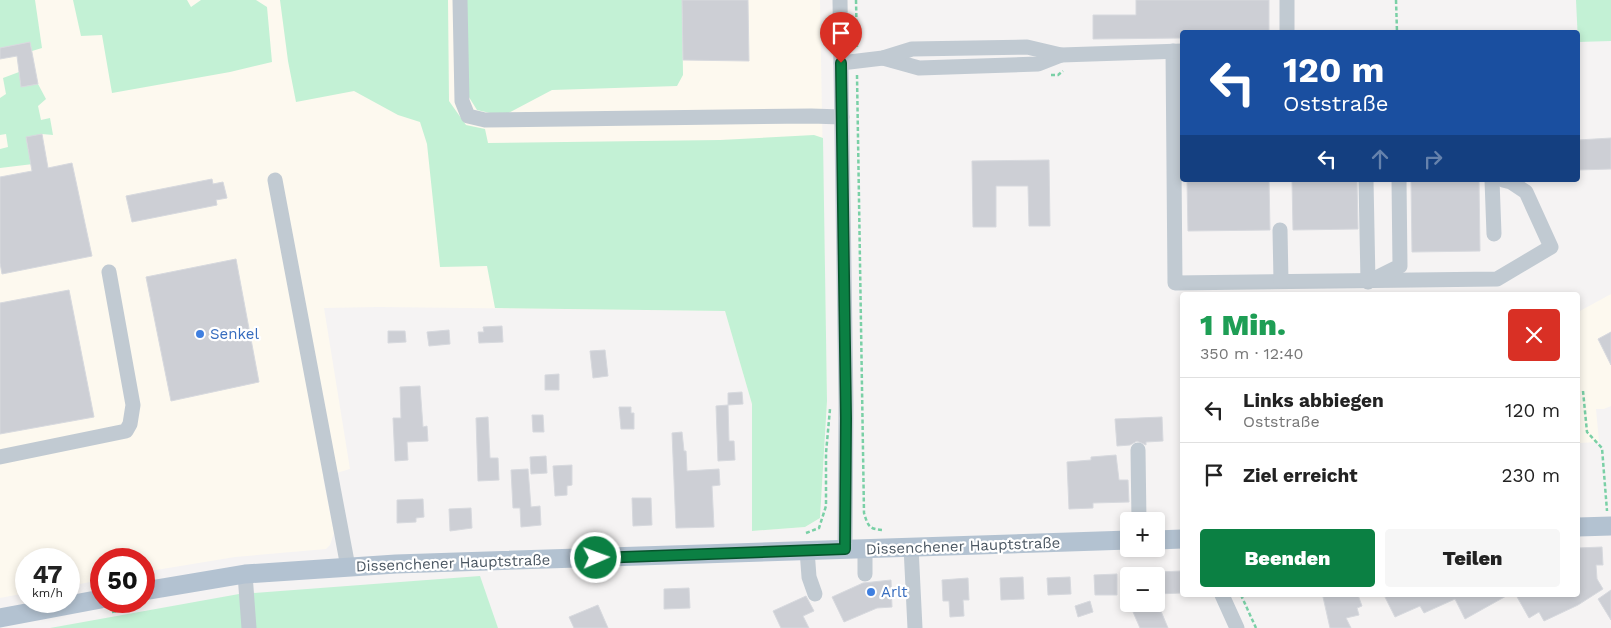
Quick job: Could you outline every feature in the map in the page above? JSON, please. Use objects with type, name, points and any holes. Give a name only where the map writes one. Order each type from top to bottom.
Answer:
[{"type":"main road","points":[[1580,527],[1610,526]]},
{"type":"main road","points":[[1165,540],[1180,539]]},
{"type":"main road","name":"Dissenchener Hauptstraße","points":[[155,589],[245,574],[396,564],[1120,540]]},
{"type":"main road","points":[[0,618],[90,601]]},
{"type":"street","points":[[460,0],[462,101],[468,116],[485,120],[842,117]]},
{"type":"street","points":[[840,0],[846,421],[845,549]]},
{"type":"street","points":[[1287,0],[1287,30]]},
{"type":"street","points":[[841,63],[882,58],[912,49],[1028,47],[1061,55],[1178,51],[1174,283],[1497,279],[1551,247],[1526,192],[1511,182]]},
{"type":"street","points":[[275,180],[348,567]]},
{"type":"street","points":[[1366,182],[1368,282]]},
{"type":"street","points":[[1368,282],[1400,266],[1398,182]]},
{"type":"street","points":[[1492,182],[1494,234]]},
{"type":"street","points":[[1280,230],[1281,281]]},
{"type":"street","points":[[0,456],[126,431],[130,424],[132,405],[109,272]]},
{"type":"street","points":[[1138,450],[1139,512]]},
{"type":"street","points":[[911,547],[915,628]]},
{"type":"street","points":[[865,549],[865,574]]},
{"type":"street","points":[[807,550],[808,577],[815,594]]},
{"type":"street","points":[[245,574],[249,628]]},
{"type":"street","points":[[1223,597],[1237,628]]},
{"type":"path","points":[[856,0],[864,513],[868,527]]},
{"type":"path","points":[[1396,0],[1397,30]]},
{"type":"path","points":[[1583,392],[1587,432],[1602,448],[1610,526]]},
{"type":"path","points":[[819,528],[826,506],[826,453],[831,401]]},
{"type":"path","points":[[1242,597],[1256,628]]},
{"type":"shaded area","points":[[0,0],[820,0],[827,401],[820,518],[805,527],[752,531],[752,404],[725,311],[324,308],[350,469],[323,477],[334,533],[330,545],[326,549],[235,557],[155,570],[155,548],[90,548],[90,582],[80,584],[80,548],[15,548],[15,595],[0,598]]},
{"type":"shaded area","points":[[1611,294],[1611,406],[1604,409],[1596,409],[1599,442],[1580,443],[1580,311]]},
{"type":"green space","points":[[0,0],[35,0],[42,48],[32,51],[30,42],[0,48]]},
{"type":"green space","points":[[73,0],[187,0],[191,7],[201,0],[256,0],[267,7],[272,62],[230,72],[112,93],[102,35],[81,36]]},
{"type":"green space","points":[[280,0],[448,0],[449,101],[466,125],[485,129],[488,143],[720,140],[814,135],[823,138],[827,401],[820,518],[805,527],[752,531],[752,404],[725,311],[495,308],[487,266],[440,267],[427,144],[420,122],[398,115],[354,91],[296,102],[288,61]]},
{"type":"green space","points":[[466,0],[682,0],[683,75],[677,86],[552,90],[503,116],[477,110],[467,94]]},
{"type":"green space","points":[[1576,0],[1611,0],[1611,41],[1580,42],[1580,30],[1577,30]]},
{"type":"green space","points":[[19,72],[21,87],[38,84],[46,99],[38,106],[41,120],[50,118],[53,135],[42,134],[26,138],[29,154],[45,151],[45,159],[33,164],[0,168],[0,149],[8,147],[6,134],[0,135],[0,98],[6,94],[3,78]]},
{"type":"green space","points":[[480,576],[498,628],[50,628],[133,613],[155,613],[155,609],[239,594]]},
{"type":"building","points":[[682,0],[748,0],[749,61],[683,60]]},
{"type":"building","points":[[1136,0],[1269,0],[1269,30],[1180,30],[1180,38],[1093,39],[1093,15],[1136,15]]},
{"type":"building","points":[[30,42],[38,84],[21,87],[17,56],[0,59],[0,48]]},
{"type":"building","points":[[42,134],[48,168],[72,163],[92,256],[2,274],[0,263],[0,177],[32,171],[26,137]]},
{"type":"building","points":[[1611,138],[1611,169],[1580,170],[1580,140]]},
{"type":"building","points":[[1049,160],[1050,226],[1029,226],[1028,186],[996,186],[996,227],[973,227],[972,161]]},
{"type":"building","points":[[212,179],[213,184],[223,182],[227,198],[216,200],[217,205],[132,222],[126,196]]},
{"type":"building","points":[[1187,182],[1269,182],[1270,230],[1188,231]]},
{"type":"building","points":[[1292,182],[1357,182],[1358,229],[1293,230]]},
{"type":"building","points":[[1411,182],[1479,182],[1480,251],[1412,252]]},
{"type":"building","points":[[236,259],[259,382],[171,401],[146,277]]},
{"type":"building","points":[[69,290],[94,417],[0,434],[0,303]]},
{"type":"building","points":[[502,326],[503,342],[479,343],[478,332],[484,332],[483,327]]},
{"type":"building","points":[[449,330],[450,344],[429,346],[427,332]]},
{"type":"building","points":[[388,331],[405,331],[406,342],[388,343]]},
{"type":"building","points":[[1611,332],[1611,365],[1598,339]]},
{"type":"building","points":[[605,350],[608,376],[593,378],[590,351]]},
{"type":"building","points":[[559,374],[559,390],[545,390],[545,375]]},
{"type":"building","points":[[420,386],[423,427],[427,426],[428,441],[407,442],[408,460],[395,461],[393,418],[401,418],[400,387]]},
{"type":"building","points":[[742,392],[743,404],[728,405],[728,393]]},
{"type":"building","points":[[728,405],[729,441],[734,441],[735,460],[718,461],[716,406]]},
{"type":"building","points":[[619,407],[631,407],[631,413],[634,413],[634,429],[621,429]]},
{"type":"building","points":[[532,415],[543,415],[544,432],[533,432]]},
{"type":"building","points":[[488,417],[490,458],[498,458],[499,480],[478,481],[476,418]]},
{"type":"building","points":[[1162,417],[1163,441],[1146,442],[1146,445],[1137,441],[1130,445],[1117,446],[1115,419]]},
{"type":"building","points":[[682,432],[684,451],[686,451],[687,471],[719,469],[720,485],[712,486],[714,527],[676,528],[672,433]]},
{"type":"building","points":[[1116,455],[1119,480],[1128,480],[1129,502],[1093,503],[1093,508],[1069,509],[1067,462],[1091,460],[1091,457]]},
{"type":"building","points":[[546,456],[547,473],[531,474],[530,457]]},
{"type":"building","points":[[572,465],[572,485],[567,486],[567,495],[555,496],[553,466]]},
{"type":"building","points":[[528,469],[531,507],[540,506],[541,525],[521,527],[520,508],[513,508],[511,470]]},
{"type":"building","points":[[632,498],[651,498],[652,525],[633,526]]},
{"type":"building","points":[[423,499],[424,517],[416,518],[416,522],[397,523],[397,500]]},
{"type":"building","points":[[471,508],[472,528],[450,531],[449,509]]},
{"type":"building","points":[[1602,547],[1603,565],[1596,565],[1597,579],[1603,589],[1578,605],[1544,621],[1539,612],[1529,618],[1517,597],[1580,597],[1580,548]]},
{"type":"building","points":[[1180,571],[1180,593],[1165,594],[1165,572]]},
{"type":"building","points":[[1117,574],[1117,595],[1095,595],[1094,575]]},
{"type":"building","points":[[1023,577],[1024,599],[1001,600],[1000,578]]},
{"type":"building","points":[[1070,577],[1071,594],[1048,595],[1047,578]]},
{"type":"building","points":[[968,578],[969,600],[963,600],[964,616],[950,617],[949,601],[943,601],[942,580]]},
{"type":"building","points":[[891,580],[892,607],[877,608],[844,622],[832,597],[863,583]]},
{"type":"building","points":[[689,588],[690,608],[664,609],[664,589]]},
{"type":"building","points":[[1611,590],[1611,620],[1598,599]]},
{"type":"building","points":[[806,596],[814,611],[803,616],[809,628],[781,628],[773,611]]},
{"type":"building","points":[[1323,597],[1359,597],[1362,606],[1357,608],[1359,615],[1346,618],[1351,628],[1330,628]]},
{"type":"building","points":[[1385,597],[1504,597],[1465,619],[1455,599],[1424,613],[1420,606],[1395,617]]},
{"type":"building","points":[[1090,601],[1093,612],[1078,617],[1075,606]]},
{"type":"building","points":[[598,605],[608,628],[574,628],[569,617]]},
{"type":"building","points":[[1133,612],[1161,612],[1168,628],[1140,628]]},
{"type":"place","name":"Senkel","points":[[200,334]]},
{"type":"place","name":"Arlt","points":[[871,592]]},
{"type":"route","points":[[596,558],[845,549],[846,418],[841,63]]}]
